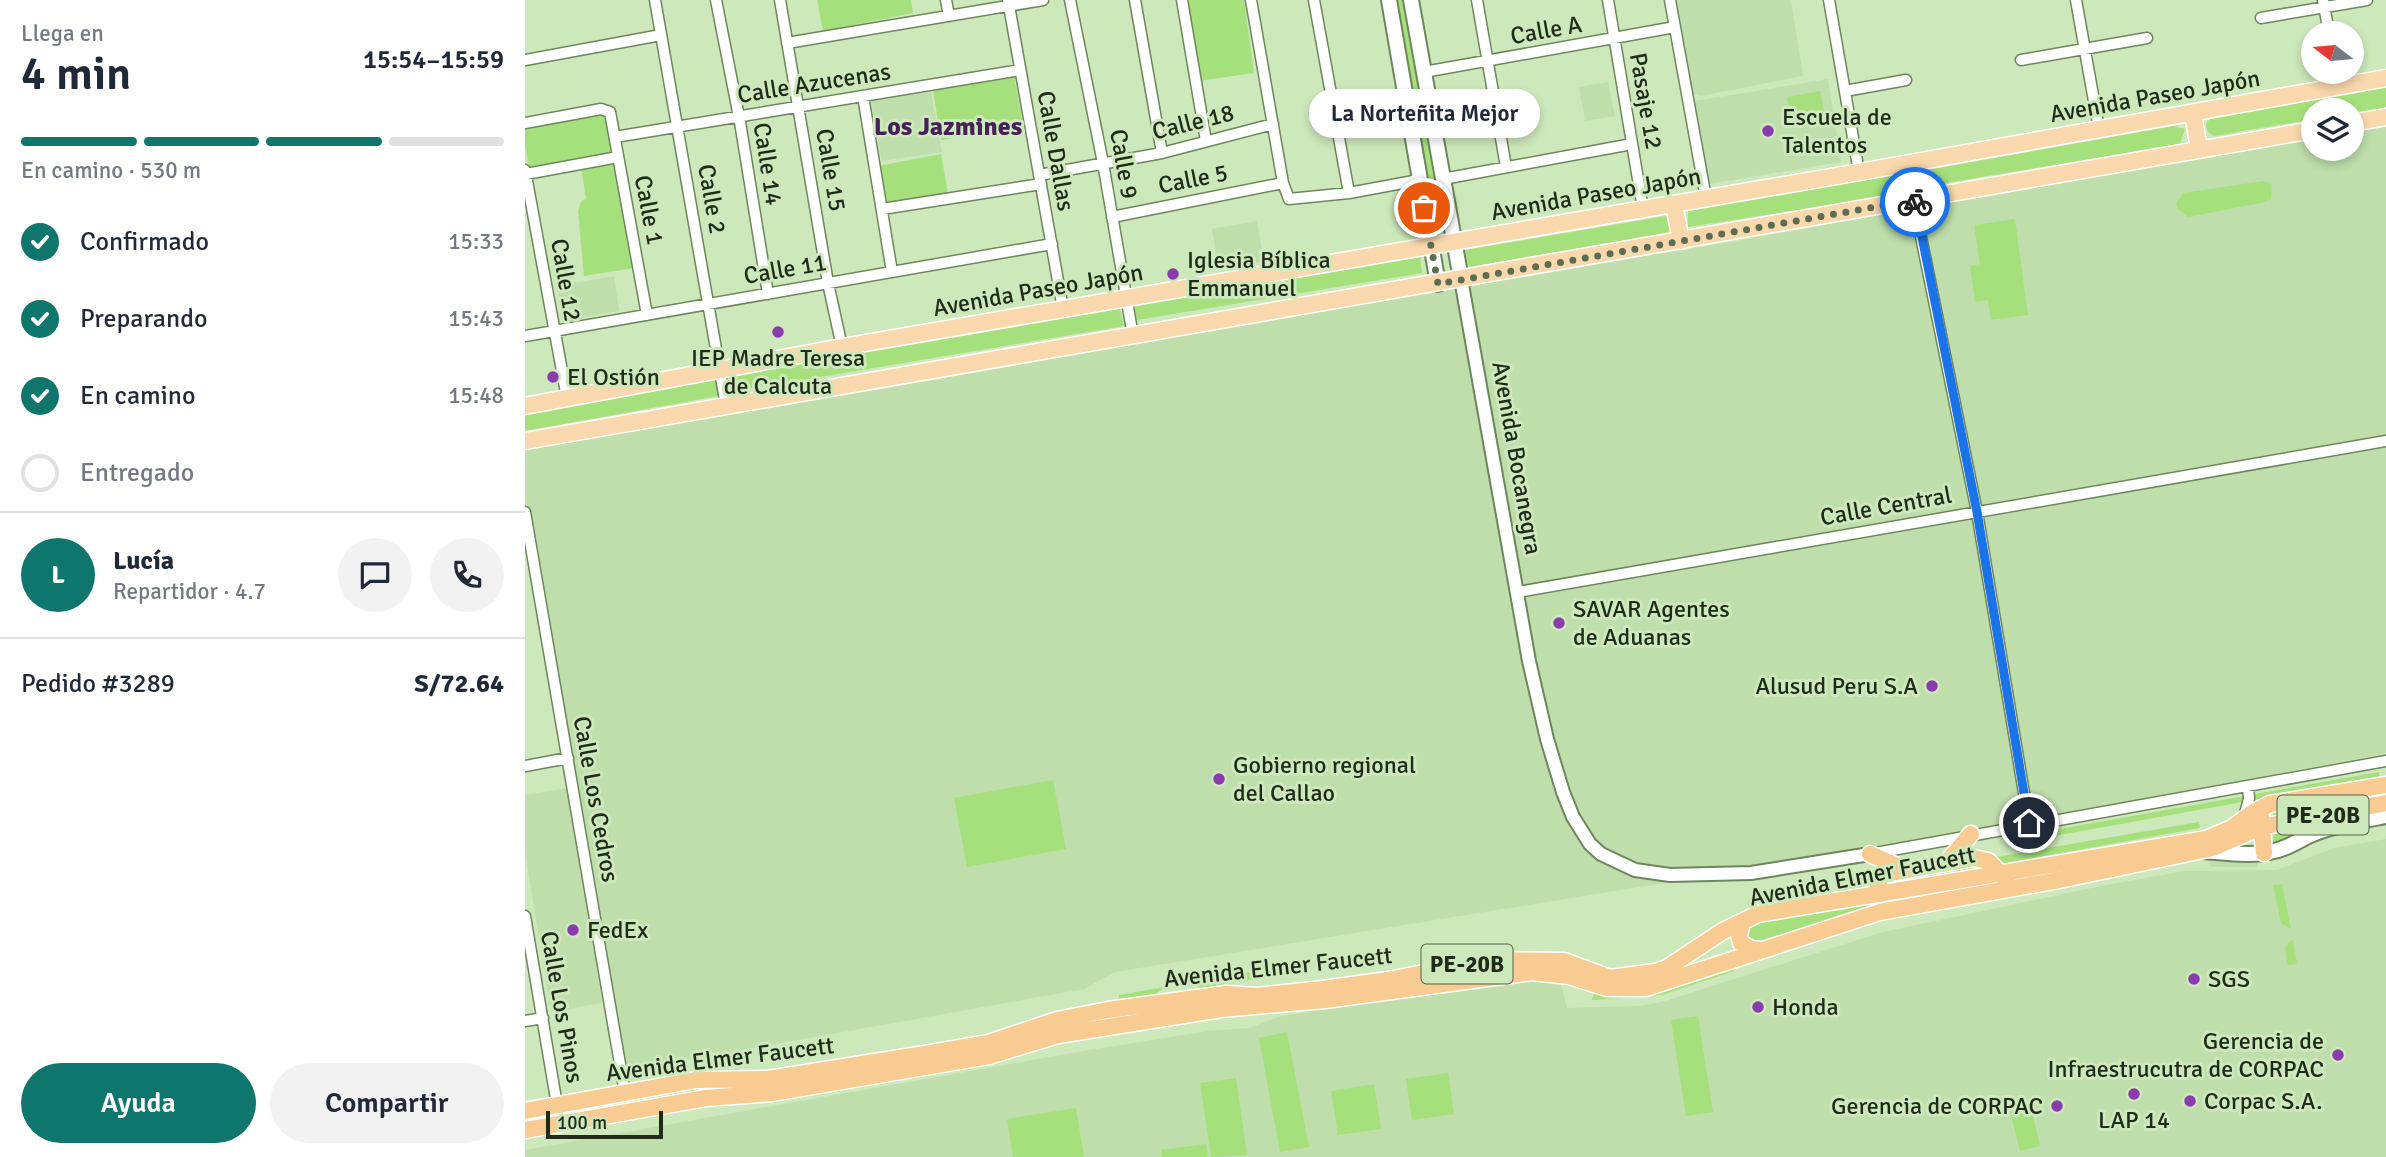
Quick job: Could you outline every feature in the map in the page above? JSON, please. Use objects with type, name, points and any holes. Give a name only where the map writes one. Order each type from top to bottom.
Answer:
[{"type":"highway","name":"Avenida Elmer Faucett","points":[[525,1130],[706,1098],[772,1093],[989,1056],[1058,1035],[1220,1009],[1325,1000],[1532,972],[1569,975],[1607,988],[1646,988],[1880,912],[2007,881],[2201,845],[2266,805],[2386,785]]},
{"type":"highway","name":"Avenida Elmer Faucett","points":[[2201,845],[2213,848],[2261,827],[2386,803]]},
{"type":"highway","points":[[2264,853],[2260,819],[2266,805]]},
{"type":"highway","points":[[1947,862],[1971,834]]},
{"type":"highway","points":[[1870,854],[1904,869]]},
{"type":"highway","points":[[1877,894],[1879,880],[1884,874],[1974,858],[1988,862],[2007,881]]},
{"type":"highway","name":"Avenida Elmer Faucett","points":[[525,1111],[696,1080],[768,1079],[925,1054],[988,1043],[1057,1020],[1120,1008],[1226,994],[1257,996],[1323,989],[1388,980],[1490,960],[1564,961],[1610,978],[1643,974],[1667,968],[1723,931],[1758,914],[1877,894],[2007,881]]},
{"type":"highway","points":[[1742,922],[1739,935],[1741,943],[1751,949],[1763,950]]},
{"type":"highway","points":[[598,1097],[601,1116]]},
{"type":"main road","points":[[1389,0],[1438,284]]},
{"type":"main road","name":"Avenida Bocanegra","points":[[1411,0],[1461,279]]},
{"type":"main road","name":"Avenida Paseo Japón","points":[[2364,78],[2386,78]]},
{"type":"main road","name":"Avenida Paseo Japón","points":[[525,406],[842,347],[2099,130],[2193,113],[2316,84]]},
{"type":"main road","points":[[2193,113],[2199,150]]},
{"type":"main road","points":[[2364,123],[2385,122]]},
{"type":"main road","points":[[525,441],[2301,132]]},
{"type":"main road","points":[[1674,204],[1681,241]]},
{"type":"main road","name":"Avenida Elmer Faucett","points":[[2201,845],[2237,854],[2264,853],[2347,823],[2386,816]]},
{"type":"street","name":"Calle 2","points":[[655,0],[726,406]]},
{"type":"street","name":"Calle 14","points":[[716,0],[739,116],[768,294]]},
{"type":"street","name":"Calle 15","points":[[780,0],[828,283],[842,347]]},
{"type":"street","points":[[946,0],[950,16]]},
{"type":"street","points":[[787,43],[950,16],[1008,3],[1042,0]]},
{"type":"street","name":"Calle 9","points":[[1070,0],[1103,163],[1133,335]]},
{"type":"street","points":[[1135,0],[1162,153]]},
{"type":"street","points":[[1182,0],[1206,141]]},
{"type":"street","points":[[1251,0],[1283,183],[1289,199],[1349,193],[1419,180]]},
{"type":"street","points":[[1314,0],[1349,193]]},
{"type":"street","points":[[1479,0],[1506,167]]},
{"type":"street","name":"Pasaje 12","points":[[1608,0],[1643,209]]},
{"type":"street","points":[[1670,0],[1706,198]]},
{"type":"street","points":[[1829,0],[1859,172]]},
{"type":"street","points":[[2076,0],[2099,130]]},
{"type":"street","points":[[2261,18],[2324,4],[2367,0]]},
{"type":"street","name":"Calle Dallas","points":[[1008,3],[1063,309]]},
{"type":"street","name":"Calle A","points":[[1424,72],[1675,27]]},
{"type":"street","points":[[525,60],[661,34]]},
{"type":"street","points":[[2021,60],[2147,38]]},
{"type":"street","name":"Calle Azucenas","points":[[615,136],[1020,70]]},
{"type":"street","points":[[1845,91],[1906,79]]},
{"type":"street","points":[[863,96],[892,272]]},
{"type":"street","name":"Calle 1","points":[[525,123],[601,109],[610,112],[647,315]]},
{"type":"street","name":"Calle 18","points":[[882,209],[1162,153],[1273,124]]},
{"type":"street","points":[[1443,179],[1632,144]]},
{"type":"street","points":[[525,172],[618,157]]},
{"type":"street","points":[[1906,163],[1977,512],[2029,823]]},
{"type":"street","name":"Calle 12","points":[[525,172],[567,398]]},
{"type":"street","name":"Calle 5","points":[[1112,216],[1283,183]]},
{"type":"street","name":"Calle 11","points":[[525,336],[1052,244]]},
{"type":"street","name":"Avenida Bocanegra","points":[[1461,279],[1529,661],[1547,739],[1573,817],[1590,844],[1601,854],[1635,870],[1655,874]]},
{"type":"street","name":"Calle Central","points":[[1518,592],[2386,441]]},
{"type":"street","name":"Calle Los Cedros","points":[[525,515],[625,1093]]},
{"type":"street","points":[[525,766],[568,758]]},
{"type":"street","name":"Avenida Elmer Faucett","points":[[1655,874],[1751,873],[2386,761]]},
{"type":"street","points":[[2242,821],[2249,799],[2248,787]]},
{"type":"street","name":"Calle Los Pinos","points":[[525,916],[557,1105]]},
{"type":"street","points":[[525,1021],[543,1018]]},
{"type":"shaded area","points":[[1677,0],[1791,0],[1803,76],[1701,96],[1693,94]]},
{"type":"shaded area","name":"Escuela de Talentos","points":[[1828,79],[1841,162],[1708,184],[1695,101]]},
{"type":"shaded area","points":[[1608,82],[1615,116],[1585,121],[1579,87]]},
{"type":"shaded area","points":[[931,92],[942,152],[882,161],[871,101]]},
{"type":"shaded area","points":[[2386,124],[2386,753],[1910,843],[1115,972],[1084,989],[624,1071],[525,499],[525,450],[1276,317],[1730,242],[2301,139],[2301,161],[2364,161],[2364,128]]},
{"type":"shaded area","points":[[1257,221],[1264,262],[1219,270],[1212,229]]},
{"type":"shaded area","points":[[614,276],[619,311],[563,321],[557,286]]},
{"type":"shaded area","points":[[567,788],[602,1003],[551,1012],[525,851],[525,795]]},
{"type":"shaded area","points":[[2386,839],[2386,1157],[525,1157],[525,1150],[1083,1051],[1209,1031],[1249,1028],[1278,1017],[1480,982],[1560,979],[1567,1008],[1640,1006],[1662,1002],[1883,932],[2185,871],[2277,870],[2334,848]]},
{"type":"shaded area","points":[[2202,858],[2257,858],[2258,867],[2211,867],[2210,862]]},
{"type":"green space","points":[[817,0],[911,0],[913,13],[823,31]]},
{"type":"green space","points":[[1187,0],[1244,0],[1254,73],[1198,81]]},
{"type":"green space","points":[[1395,0],[1404,0],[1444,229],[1436,230]]},
{"type":"green space","points":[[1014,75],[1023,126],[941,140],[933,90]]},
{"type":"green space","points":[[2386,86],[2386,107],[2364,111],[2364,98],[2316,98]]},
{"type":"green space","points":[[1820,91],[1825,117],[1791,123],[1787,97]]},
{"type":"green space","points":[[2301,101],[2301,121],[2214,136],[2207,131],[2206,124],[2212,116]]},
{"type":"green space","points":[[605,113],[616,153],[530,170],[525,146],[525,126]]},
{"type":"green space","points":[[2174,126],[2185,129],[2180,144],[1922,187],[1922,171]]},
{"type":"green space","points":[[941,154],[948,194],[885,204],[878,166]]},
{"type":"green space","points":[[616,160],[634,268],[584,276],[578,211],[581,201],[586,199],[581,168]]},
{"type":"green space","points":[[1897,172],[1901,194],[1688,227],[1688,211]]},
{"type":"green space","points":[[2264,181],[2272,185],[2271,199],[2265,202],[2188,217],[2178,209],[2176,203],[2183,193]]},
{"type":"green space","points":[[1666,216],[1671,233],[1469,267],[1465,250]]},
{"type":"green space","points":[[2015,219],[2028,315],[1991,320],[1988,300],[1975,302],[1970,266],[1980,264],[1974,225]]},
{"type":"green space","points":[[1420,256],[1422,273],[1137,320],[1134,303]]},
{"type":"green space","points":[[1119,306],[1124,326],[730,392],[728,375]]},
{"type":"green space","points":[[715,377],[718,379],[718,396],[525,431],[525,411]]},
{"type":"green space","points":[[2379,772],[2380,777],[2032,840],[2030,834]]},
{"type":"green space","points":[[1053,780],[1066,849],[967,867],[954,798]]},
{"type":"green space","points":[[2386,792],[2386,797],[2274,817],[2272,813]]},
{"type":"green space","points":[[2341,817],[2272,846],[2274,832]]},
{"type":"green space","points":[[2199,822],[2200,828],[1883,885],[1886,876]]},
{"type":"green space","points":[[2282,884],[2291,929],[2281,923],[2273,885]]},
{"type":"green space","points":[[1868,902],[1870,911],[1758,946],[1750,941],[1749,929],[1758,921],[1828,909],[1843,910]]},
{"type":"green space","points":[[2293,939],[2297,964],[2287,965],[2285,947]]},
{"type":"green space","points":[[1733,963],[1734,971],[1662,995],[1592,1000],[1595,990]]},
{"type":"green space","points":[[1297,965],[1298,971],[1293,972],[1202,988],[1187,985],[1187,982]]},
{"type":"green space","points":[[1164,987],[1143,998],[1119,998],[1119,995]]},
{"type":"green space","points":[[1698,1016],[1713,1112],[1686,1116],[1671,1020]]},
{"type":"green space","points":[[1287,1032],[1309,1147],[1280,1152],[1259,1038]]},
{"type":"green space","points":[[1448,1073],[1454,1114],[1412,1120],[1406,1079]]},
{"type":"green space","points":[[1236,1078],[1247,1155],[1211,1157],[1200,1083]]},
{"type":"green space","points":[[1374,1084],[1381,1129],[1338,1135],[1331,1091]]},
{"type":"green space","points":[[694,1086],[726,1091],[608,1108],[607,1101]]},
{"type":"green space","points":[[591,1103],[593,1111],[525,1125],[525,1117]]},
{"type":"green space","points":[[2030,1103],[2040,1146],[2020,1151],[2009,1107]]},
{"type":"green space","points":[[1076,1108],[1084,1157],[1013,1157],[1007,1119]]},
{"type":"green space","points":[[1206,1144],[1208,1157],[1162,1157],[1161,1150]]},
{"type":"way so far","points":[[1424,208],[1438,284],[1915,202]]},
{"type":"place","name":"Escuela de Talentos","points":[[1768,131]]},
{"type":"place","name":"La Norteñita Mejor","points":[[1424,208]]},
{"type":"place","name":"Iglesia Bíblica Emmanuel","points":[[1173,274]]},
{"type":"place","name":"IEP Madre Teresa de Calcuta","points":[[778,332]]},
{"type":"place","name":"El Ostión","points":[[553,377]]},
{"type":"place","name":"SAVAR Agentes de Aduanas","points":[[1559,623]]},
{"type":"place","name":"Alusud Peru S.A","points":[[1932,686]]},
{"type":"place","name":"Gobierno regional del Callao","points":[[1219,779]]},
{"type":"place","name":"FedEx","points":[[573,930]]},
{"type":"place","name":"SGS","points":[[2194,979]]},
{"type":"place","name":"Honda","points":[[1758,1007]]},
{"type":"place","name":"Gerencia de Infraestrucutra de CORPAC","points":[[2338,1055]]},
{"type":"place","name":"LAP 14","points":[[2134,1094]]},
{"type":"place","name":"Corpac S.A.","points":[[2190,1101]]},
{"type":"place","name":"Gerencia de CORPAC","points":[[2057,1106]]},
{"type":"district","name":"Los Jazmines","points":[[948,127]]},
{"type":"route","points":[[1915,202],[1977,512],[2029,823]]}]
